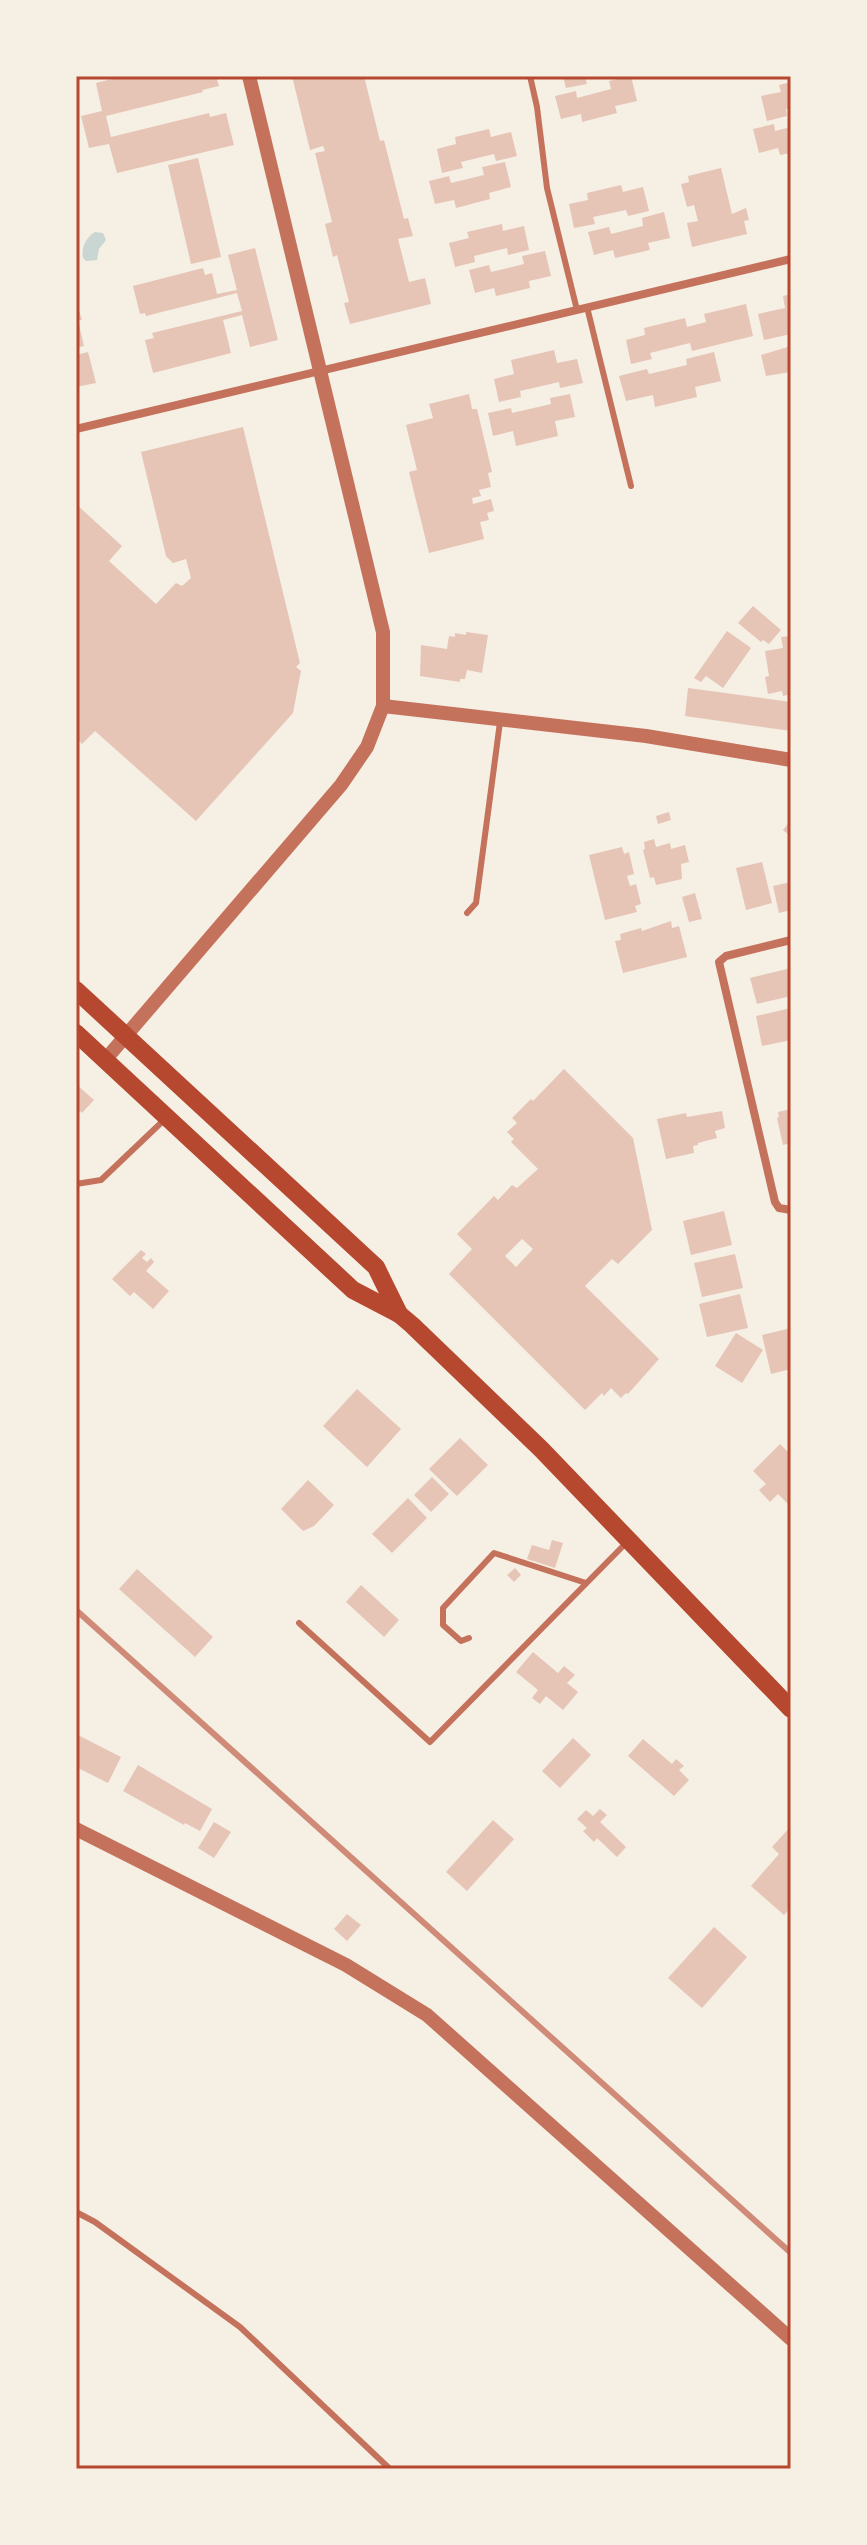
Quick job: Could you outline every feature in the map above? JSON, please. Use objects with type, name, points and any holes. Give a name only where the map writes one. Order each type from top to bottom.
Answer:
[{"type":"main road","points":[[76,990],[376,1267],[399,1314]]},
{"type":"main road","points":[[76,1033],[353,1290],[399,1314],[483,1392],[630,1539],[791,1709]]},
{"type":"street","points":[[105,1060],[341,785],[367,747],[383,706],[383,632],[249,76]]},
{"type":"street","points":[[76,429],[791,259]]},
{"type":"street","points":[[383,706],[646,736],[791,760]]},
{"type":"street","points":[[791,940],[726,956],[719,962],[775,1202],[779,1208],[791,1210]]},
{"type":"street","points":[[76,1829],[346,1965],[427,2015],[791,2339]]},
{"type":"lane","points":[[530,76],[547,188],[631,486]]},
{"type":"lane","points":[[467,913],[476,903],[501,718]]},
{"type":"lane","points":[[76,1184],[101,1180],[166,1118]]},
{"type":"lane","points":[[299,1623],[430,1742],[630,1539]]},
{"type":"lane","points":[[469,1638],[461,1641],[443,1625],[443,1608],[494,1553],[586,1583]]},
{"type":"lane","points":[[76,2212],[95,2222],[240,2327],[390,2469]]},
{"type":"shaded area","points":[[95,232],[103,233],[106,240],[99,249],[97,260],[86,261],[83,258],[84,247]]},
{"type":"building","points":[[124,76],[216,76],[219,86],[106,116],[111,137],[209,113],[210,117],[226,113],[234,145],[117,173],[109,144],[89,148],[81,116],[102,111],[96,83]]},
{"type":"building","points":[[292,76],[364,76],[380,141],[384,140],[404,219],[408,218],[413,236],[398,239],[409,282],[425,278],[431,304],[350,324],[344,303],[349,302],[325,224],[332,222],[315,153],[325,151],[323,146],[310,150]]},
{"type":"building","points":[[563,76],[585,76],[587,84],[566,88]]},
{"type":"building","points":[[631,76],[637,101],[615,106],[617,113],[582,122],[581,114],[561,119],[555,96],[576,91],[577,98],[611,89],[609,81]]},
{"type":"building","points":[[791,82],[791,108],[786,109],[787,116],[767,121],[761,96],[781,92],[779,85]]},
{"type":"building","points":[[774,124],[775,131],[791,127],[791,153],[780,155],[778,148],[759,153],[753,129]]},
{"type":"building","points":[[489,129],[491,137],[511,132],[517,156],[496,161],[494,154],[461,162],[463,168],[442,173],[437,149],[456,144],[455,137]]},
{"type":"building","points":[[198,158],[221,257],[191,264],[168,165]]},
{"type":"building","points":[[505,162],[511,187],[489,193],[490,199],[456,208],[454,200],[435,204],[429,181],[449,176],[451,183],[484,175],[482,167]]},
{"type":"building","points":[[721,168],[732,214],[746,208],[749,220],[744,221],[747,234],[692,247],[687,223],[698,221],[694,205],[687,207],[681,184],[689,182],[688,176]]},
{"type":"building","points":[[621,185],[623,192],[643,187],[649,211],[628,216],[626,210],[593,217],[595,224],[574,228],[569,204],[588,200],[587,193]]},
{"type":"building","points":[[664,212],[670,238],[648,243],[650,250],[615,258],[613,250],[594,255],[588,232],[609,227],[611,234],[643,226],[642,218]]},
{"type":"building","points":[[502,224],[503,231],[524,226],[529,250],[508,255],[507,248],[474,256],[475,262],[455,267],[449,243],[469,238],[467,232]]},
{"type":"building","points":[[255,248],[278,340],[250,347],[242,315],[223,320],[231,353],[153,373],[145,340],[154,338],[152,333],[242,311],[237,293],[146,316],[145,313],[140,314],[133,286],[203,268],[205,275],[212,273],[217,294],[237,290],[228,255]]},
{"type":"building","points":[[545,251],[551,276],[529,281],[530,288],[496,296],[494,288],[475,293],[469,270],[489,265],[491,272],[524,264],[522,256]]},
{"type":"building","points":[[791,294],[791,334],[764,340],[758,314],[785,308],[783,296]]},
{"type":"building","points":[[76,301],[82,320],[78,320],[84,346],[76,348]]},
{"type":"building","points":[[746,304],[753,336],[692,351],[690,343],[650,353],[652,359],[631,364],[626,340],[645,335],[644,328],[685,318],[687,327],[706,322],[704,314]]},
{"type":"building","points":[[791,346],[791,372],[766,376],[761,355]]},
{"type":"building","points":[[554,350],[557,363],[577,359],[583,383],[560,388],[559,382],[520,391],[521,397],[499,402],[494,379],[514,374],[511,360]]},
{"type":"building","points":[[88,352],[96,383],[76,387],[76,355]]},
{"type":"building","points":[[714,352],[721,381],[695,387],[697,397],[655,407],[653,395],[626,401],[619,376],[647,369],[649,374],[687,365],[686,359]]},
{"type":"building","points":[[469,394],[472,409],[477,409],[492,472],[488,473],[491,487],[479,490],[481,496],[472,498],[473,504],[491,499],[494,511],[487,513],[489,520],[480,522],[484,539],[429,553],[409,472],[417,470],[406,425],[433,418],[429,404]]},
{"type":"building","points":[[570,394],[575,417],[555,421],[558,436],[516,446],[513,431],[493,436],[488,413],[511,408],[512,413],[551,404],[550,398]]},
{"type":"building","points":[[243,427],[300,663],[296,667],[301,671],[293,713],[196,821],[95,731],[82,744],[76,738],[76,504],[122,546],[109,561],[156,604],[176,583],[182,586],[191,578],[186,559],[173,563],[166,556],[141,452]]},
{"type":"building","points":[[753,606],[781,630],[769,644],[763,640],[761,642],[738,623]]},
{"type":"building","points":[[727,631],[751,648],[723,688],[706,676],[701,682],[694,678]]},
{"type":"building","points":[[466,632],[488,635],[482,673],[467,670],[465,679],[460,679],[460,682],[420,676],[421,645],[447,649],[449,636],[455,637],[455,633],[466,635]]},
{"type":"building","points":[[791,636],[791,694],[783,696],[782,691],[768,694],[765,651],[783,648],[781,637]]},
{"type":"building","points":[[688,688],[791,702],[791,731],[685,716]]},
{"type":"building","points":[[669,812],[671,820],[658,824],[656,816]]},
{"type":"building","points":[[791,820],[791,837],[783,830]]},
{"type":"building","points":[[654,839],[656,847],[670,843],[671,849],[685,845],[689,862],[681,864],[682,879],[656,885],[654,877],[650,878],[643,850],[644,842]]},
{"type":"building","points":[[622,847],[624,854],[629,852],[634,874],[627,876],[630,886],[636,884],[641,904],[635,906],[637,912],[605,920],[589,855]]},
{"type":"building","points":[[762,862],[772,903],[746,910],[736,868]]},
{"type":"building","points":[[791,882],[791,910],[779,913],[773,886]]},
{"type":"building","points":[[695,893],[702,919],[689,922],[682,897]]},
{"type":"building","points":[[671,921],[672,928],[679,926],[687,957],[623,973],[615,941],[621,940],[620,934],[641,928],[642,931]]},
{"type":"building","points":[[791,968],[791,996],[757,1004],[750,978]]},
{"type":"building","points":[[791,1008],[791,1040],[762,1046],[756,1016]]},
{"type":"building","points":[[564,1069],[633,1138],[652,1230],[618,1264],[612,1259],[585,1286],[659,1359],[628,1394],[621,1398],[611,1388],[585,1410],[449,1274],[472,1249],[457,1234],[494,1196],[498,1200],[512,1185],[517,1188],[538,1169],[511,1142],[514,1139],[507,1132],[517,1123],[512,1118],[531,1099],[533,1101]],"holes":[[[522,1239],[533,1249],[516,1267],[505,1256]]]},
{"type":"building","points":[[76,1084],[94,1100],[76,1115]]},
{"type":"building","points":[[791,1109],[791,1143],[783,1145],[778,1112]]},
{"type":"building","points":[[722,1111],[725,1128],[715,1131],[717,1138],[693,1146],[694,1153],[666,1159],[657,1119],[686,1113],[687,1117]]},
{"type":"building","points":[[724,1211],[732,1245],[691,1255],[683,1221]]},
{"type":"building","points":[[141,1250],[146,1254],[142,1258],[147,1262],[151,1258],[154,1262],[146,1271],[169,1291],[153,1309],[134,1292],[130,1296],[112,1279]]},
{"type":"building","points":[[735,1254],[743,1288],[702,1297],[694,1263]]},
{"type":"building","points":[[740,1294],[748,1328],[707,1337],[699,1304]]},
{"type":"building","points":[[791,1328],[791,1369],[771,1374],[762,1335]]},
{"type":"building","points":[[736,1333],[763,1350],[742,1383],[715,1366]]},
{"type":"building","points":[[357,1389],[401,1429],[367,1467],[323,1426]]},
{"type":"building","points":[[460,1438],[488,1465],[457,1496],[429,1469]]},
{"type":"building","points":[[780,1444],[791,1455],[791,1507],[778,1494],[770,1502],[759,1490],[766,1484],[753,1471]]},
{"type":"building","points":[[432,1477],[449,1494],[431,1512],[414,1495]]},
{"type":"building","points":[[308,1480],[334,1505],[314,1526],[303,1531],[281,1509]]},
{"type":"building","points":[[408,1498],[427,1518],[392,1553],[372,1534]]},
{"type":"building","points":[[552,1540],[563,1543],[555,1568],[527,1559],[532,1545],[549,1550]]},
{"type":"building","points":[[515,1568],[521,1575],[514,1582],[507,1575]]},
{"type":"building","points":[[137,1569],[213,1637],[195,1657],[119,1589]]},
{"type":"building","points":[[361,1585],[399,1620],[384,1637],[346,1602]]},
{"type":"building","points":[[533,1652],[558,1673],[564,1666],[575,1675],[567,1683],[578,1692],[563,1710],[546,1696],[540,1704],[532,1698],[538,1690],[516,1672]]},
{"type":"building","points":[[76,1734],[121,1757],[108,1783],[76,1767]]},
{"type":"building","points":[[573,1738],[591,1755],[560,1788],[542,1771]]},
{"type":"building","points":[[643,1739],[672,1764],[676,1759],[684,1766],[679,1770],[689,1780],[674,1796],[628,1756]]},
{"type":"building","points":[[138,1765],[212,1809],[200,1831],[123,1791]]},
{"type":"building","points":[[600,1809],[607,1815],[600,1822],[626,1847],[617,1857],[597,1838],[594,1842],[583,1831],[587,1828],[577,1819],[586,1810],[593,1816]]},
{"type":"building","points":[[493,1820],[514,1839],[467,1891],[446,1872]]},
{"type":"building","points":[[214,1822],[231,1832],[214,1858],[198,1848]]},
{"type":"building","points":[[791,1826],[791,1907],[784,1915],[751,1886],[779,1854],[772,1847]]},
{"type":"building","points":[[347,1914],[361,1925],[347,1941],[334,1929]]},
{"type":"building","points":[[714,1927],[747,1957],[702,2008],[668,1978]]},
{"type":"railway","points":[[76,1610],[791,2253]]}]
